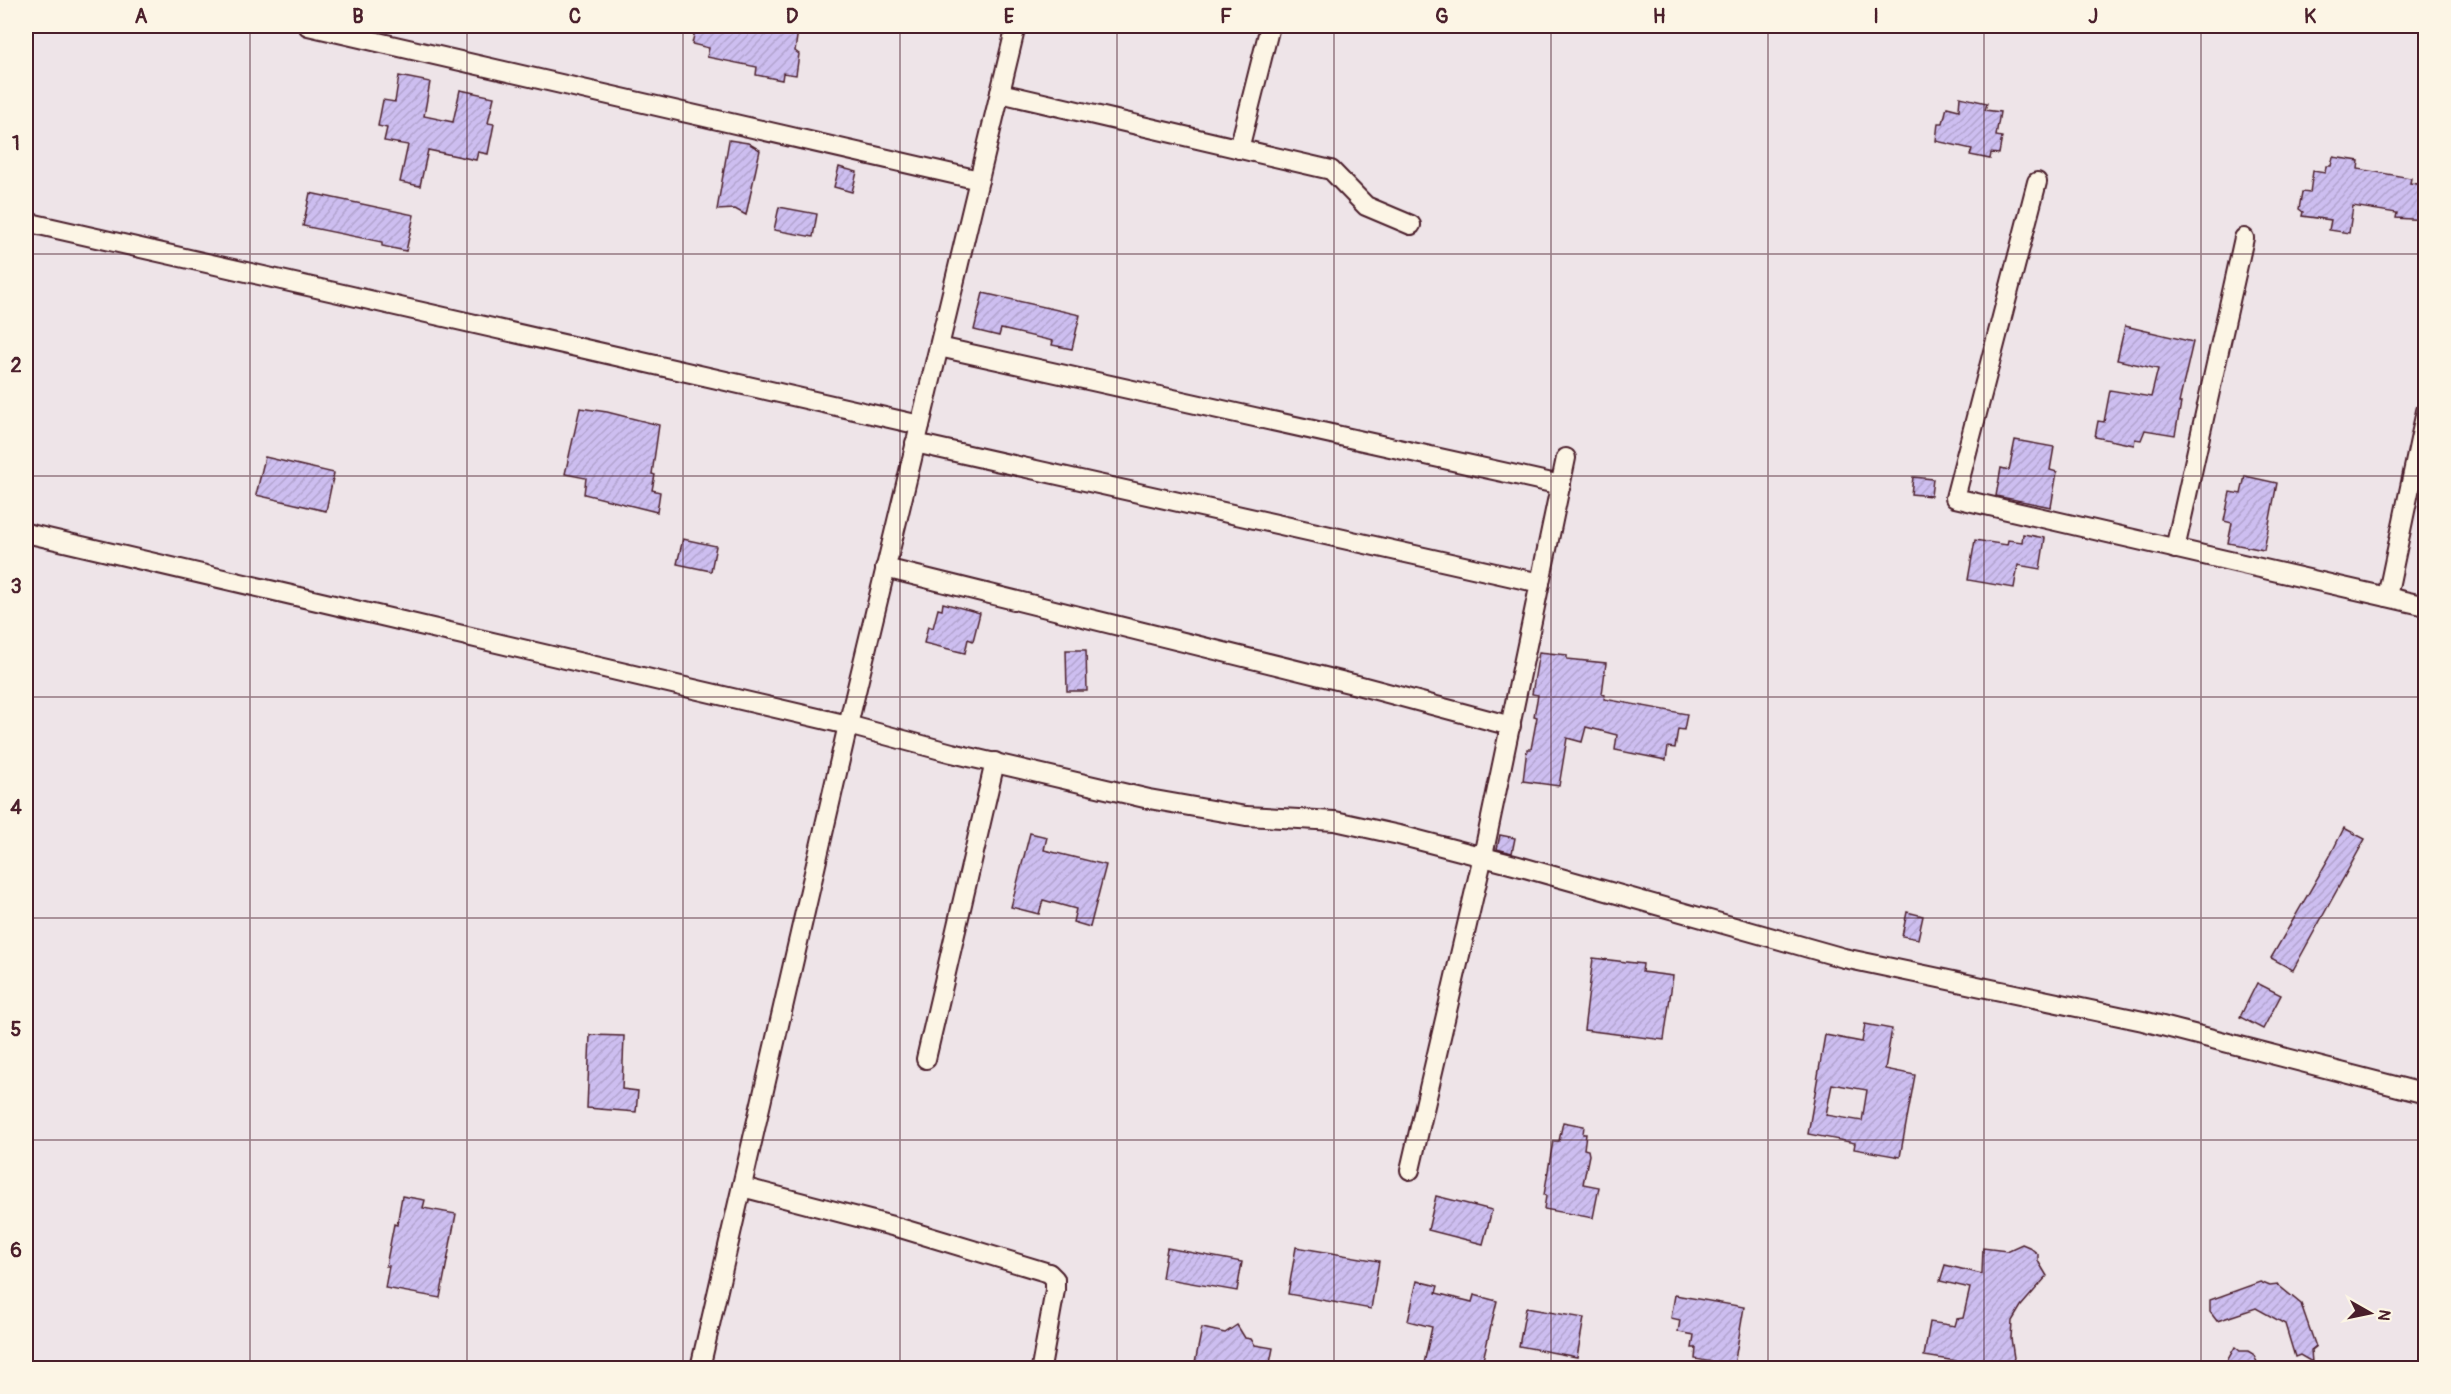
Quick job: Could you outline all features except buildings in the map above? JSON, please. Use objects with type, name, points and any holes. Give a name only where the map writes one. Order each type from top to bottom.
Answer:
[{"type":"street","points":[[308,26],[979,180]]},
{"type":"street","points":[[700,1368],[848,724],[1016,26]]},
{"type":"street","points":[[1239,148],[1270,26]]},
{"type":"street","points":[[1000,93],[1331,170],[1366,206],[1411,225]]},
{"type":"street","points":[[2037,182],[1954,498],[2426,606]]},
{"type":"street","points":[[26,222],[1540,583]]},
{"type":"street","points":[[2175,549],[2244,238]]},
{"type":"street","points":[[939,347],[1561,485]]},
{"type":"street","points":[[2387,597],[2426,411]]},
{"type":"street","points":[[1410,1170],[1483,856],[1566,458]]},
{"type":"street","points":[[26,533],[848,724],[995,762],[1195,808],[1246,816],[1335,821],[1483,856],[1844,958],[2143,1021],[2426,1094]]},
{"type":"street","points":[[885,568],[1361,686],[1511,726]]},
{"type":"street","points":[[926,1059],[995,762]]},
{"type":"street","points":[[742,1187],[900,1228],[1049,1273],[1055,1279],[1055,1290],[1041,1368]]}]
